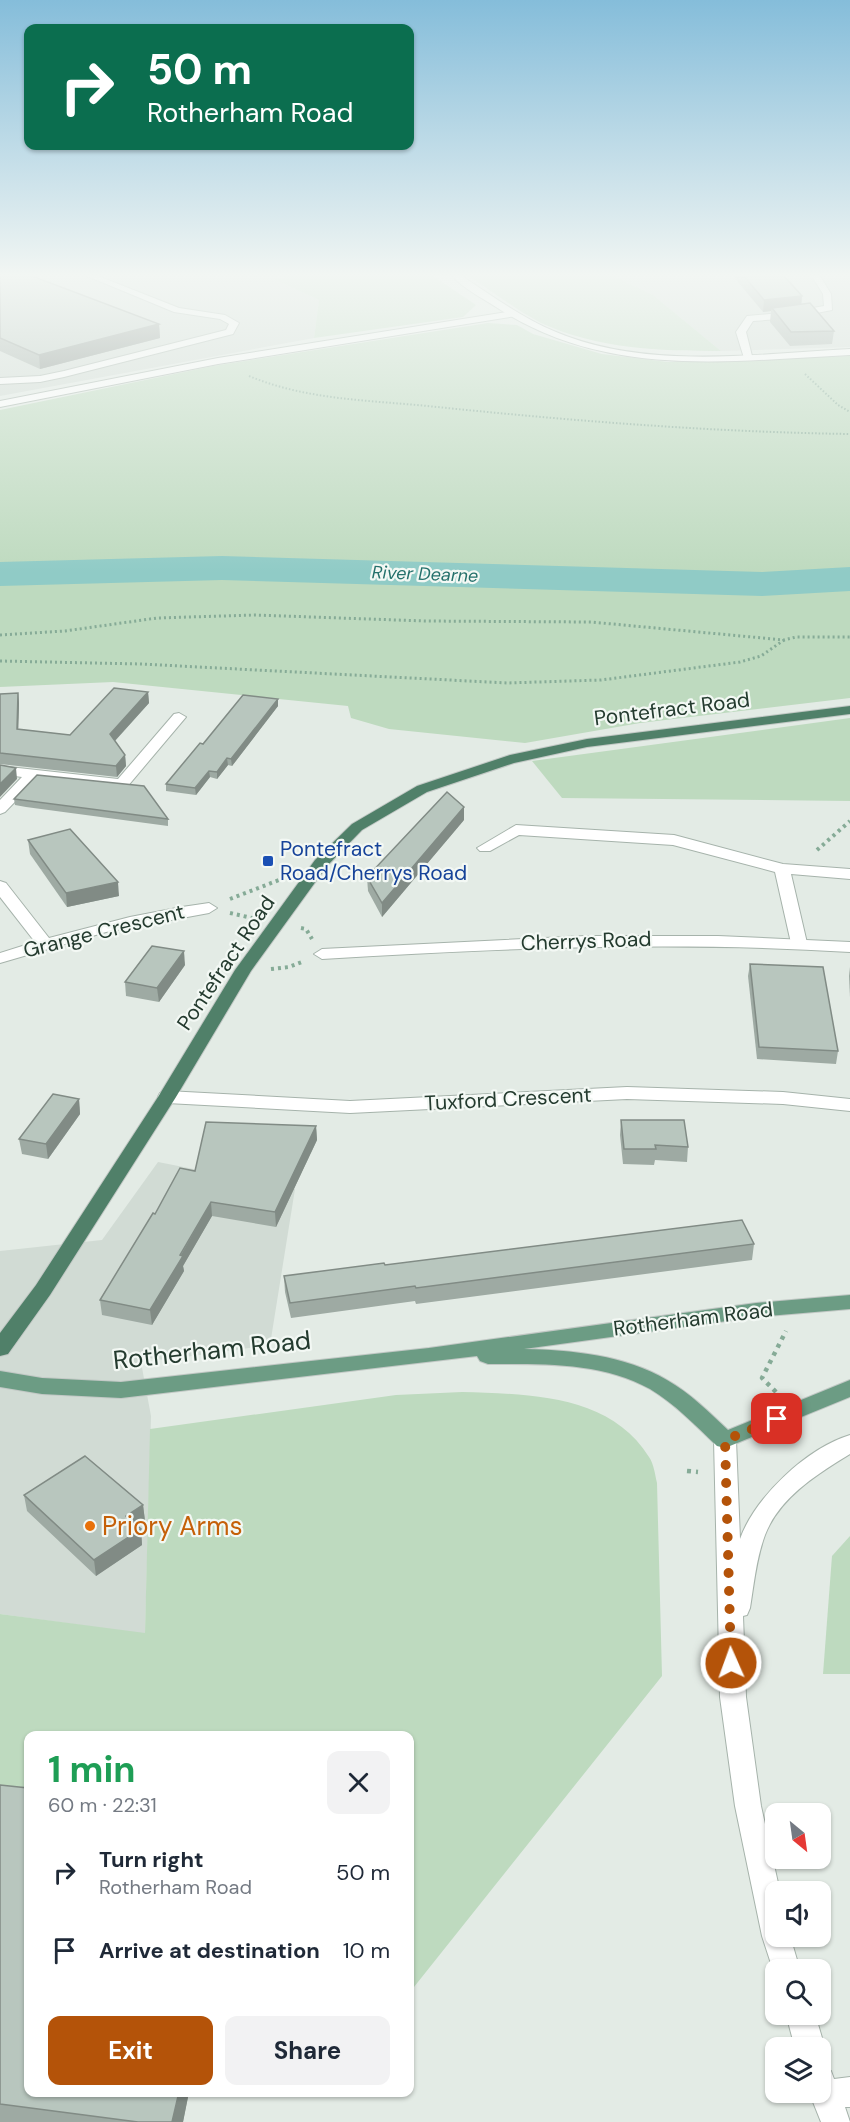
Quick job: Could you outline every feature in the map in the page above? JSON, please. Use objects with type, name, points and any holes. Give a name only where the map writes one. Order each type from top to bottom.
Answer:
[{"type":"highway","name":"Pontefract Road","points":[[0,1349],[43,1290],[167,1097],[243,970],[321,863],[357,827],[396,802],[422,789],[510,759],[587,743],[850,710]]},
{"type":"main road","name":"Rotherham Road","points":[[0,1379],[42,1386],[121,1390],[429,1356],[650,1323],[756,1310],[850,1302]]},
{"type":"main road","name":"Rotherham Road","points":[[429,1356],[524,1356],[580,1361],[625,1371],[657,1384],[689,1407],[725,1440]]},
{"type":"main road","points":[[725,1440],[850,1388]]},
{"type":"street","points":[[0,381],[40,379],[59,375]]},
{"type":"street","points":[[0,404],[147,375]]},
{"type":"street","points":[[122,784],[179,717]]},
{"type":"street","points":[[0,770],[138,786]]},
{"type":"street","points":[[0,809],[33,774]]},
{"type":"street","points":[[485,848],[516,830],[650,838],[674,840],[782,869],[850,874]]},
{"type":"street","points":[[782,869],[799,943]]},
{"type":"street","points":[[0,886],[45,944]]},
{"type":"street","name":"Grange Crescent","points":[[0,958],[161,914],[209,908]]},
{"type":"street","name":"Cherrys Road","points":[[322,954],[459,945],[628,939],[799,943],[850,947]]},
{"type":"street","name":"Tuxford Crescent","points":[[167,1097],[350,1107],[627,1093],[783,1098],[850,1105]]},
{"type":"street","points":[[725,1440],[733,1697],[748,1806],[765,1885]]},
{"type":"street","points":[[730,1646],[756,1527],[768,1508],[787,1486],[850,1443]]},
{"type":"path","points":[[247,375],[266,384],[298,392],[702,431],[850,434]]},
{"type":"path","points":[[806,375],[838,405],[850,412]]},
{"type":"path","points":[[0,635],[65,631],[157,618],[255,615],[425,621],[591,622],[784,640]]},
{"type":"path","points":[[0,661],[152,665],[507,683],[601,680],[740,662],[761,656],[784,640],[796,636],[850,637]]},
{"type":"path","points":[[209,908],[321,863]]},
{"type":"path","points":[[243,970],[289,968],[322,954]]},
{"type":"shaded area","points":[[0,375],[114,375],[0,396]]},
{"type":"shaded area","points":[[158,1162],[295,1189],[270,1345],[164,1360],[140,1357],[151,1416],[145,1634],[0,1614],[0,1251],[102,1240]]},
{"type":"green space","points":[[169,375],[850,375],[850,698],[640,723],[525,743],[389,729],[351,718],[348,706],[113,682],[0,687],[0,579],[71,581],[137,578],[116,568],[0,569],[0,410]]},
{"type":"green space","points":[[850,718],[850,801],[562,798],[532,761]]},
{"type":"green space","points":[[462,1392],[514,1394],[566,1402],[590,1409],[613,1421],[632,1436],[649,1457],[657,1483],[662,1676],[414,1987],[414,1731],[24,1731],[24,1816],[0,1813],[0,1614],[145,1633],[150,1429],[396,1395]]},
{"type":"green space","points":[[850,1536],[850,1674],[823,1674],[832,1556]]},
{"type":"building","points":[[114,688],[148,692],[110,734],[125,755],[116,766],[0,753],[0,694],[18,693],[17,729],[70,735]]},
{"type":"building","points":[[243,695],[278,699],[231,759],[227,758],[217,772],[209,771],[195,788],[166,784],[200,743],[203,744]]},
{"type":"building","points":[[0,765],[16,768],[0,784]]},
{"type":"building","points":[[37,775],[144,786],[168,819],[14,799]]},
{"type":"building","points":[[447,792],[464,807],[382,903],[367,877]]},
{"type":"building","points":[[70,829],[118,882],[66,893],[28,840]]},
{"type":"building","points":[[152,946],[184,951],[157,988],[125,982]]},
{"type":"building","points":[[750,964],[823,967],[838,1051],[759,1047]]},
{"type":"building","points":[[53,1094],[79,1099],[46,1144],[19,1139]]},
{"type":"building","points":[[621,1120],[684,1120],[688,1147],[655,1145],[656,1149],[624,1149]]},
{"type":"building","points":[[206,1122],[316,1126],[275,1212],[211,1202],[180,1255],[183,1256],[150,1310],[100,1300],[153,1213],[155,1214],[180,1168],[195,1171]]},
{"type":"building","points":[[742,1220],[754,1244],[416,1288],[415,1286],[290,1303],[284,1276],[384,1263],[385,1265]]},
{"type":"building","name":"Priory Arms","points":[[85,1456],[143,1505],[126,1516],[141,1529],[94,1560],[24,1495]]},
{"type":"building","points":[[0,1785],[24,1788],[24,2097],[178,2097],[172,2122],[138,2122],[0,2104]]},
{"type":"waterway","name":"River Dearne","points":[[0,574],[222,568],[762,584],[850,579]]},
{"type":"place","name":"Pontefract Road/Cherrys Road","points":[[268,861]]},
{"type":"place","name":"Priory Arms","points":[[90,1526]]},
{"type":"route","points":[[731,1663],[730,1549],[725,1440],[777,1419]]}]
